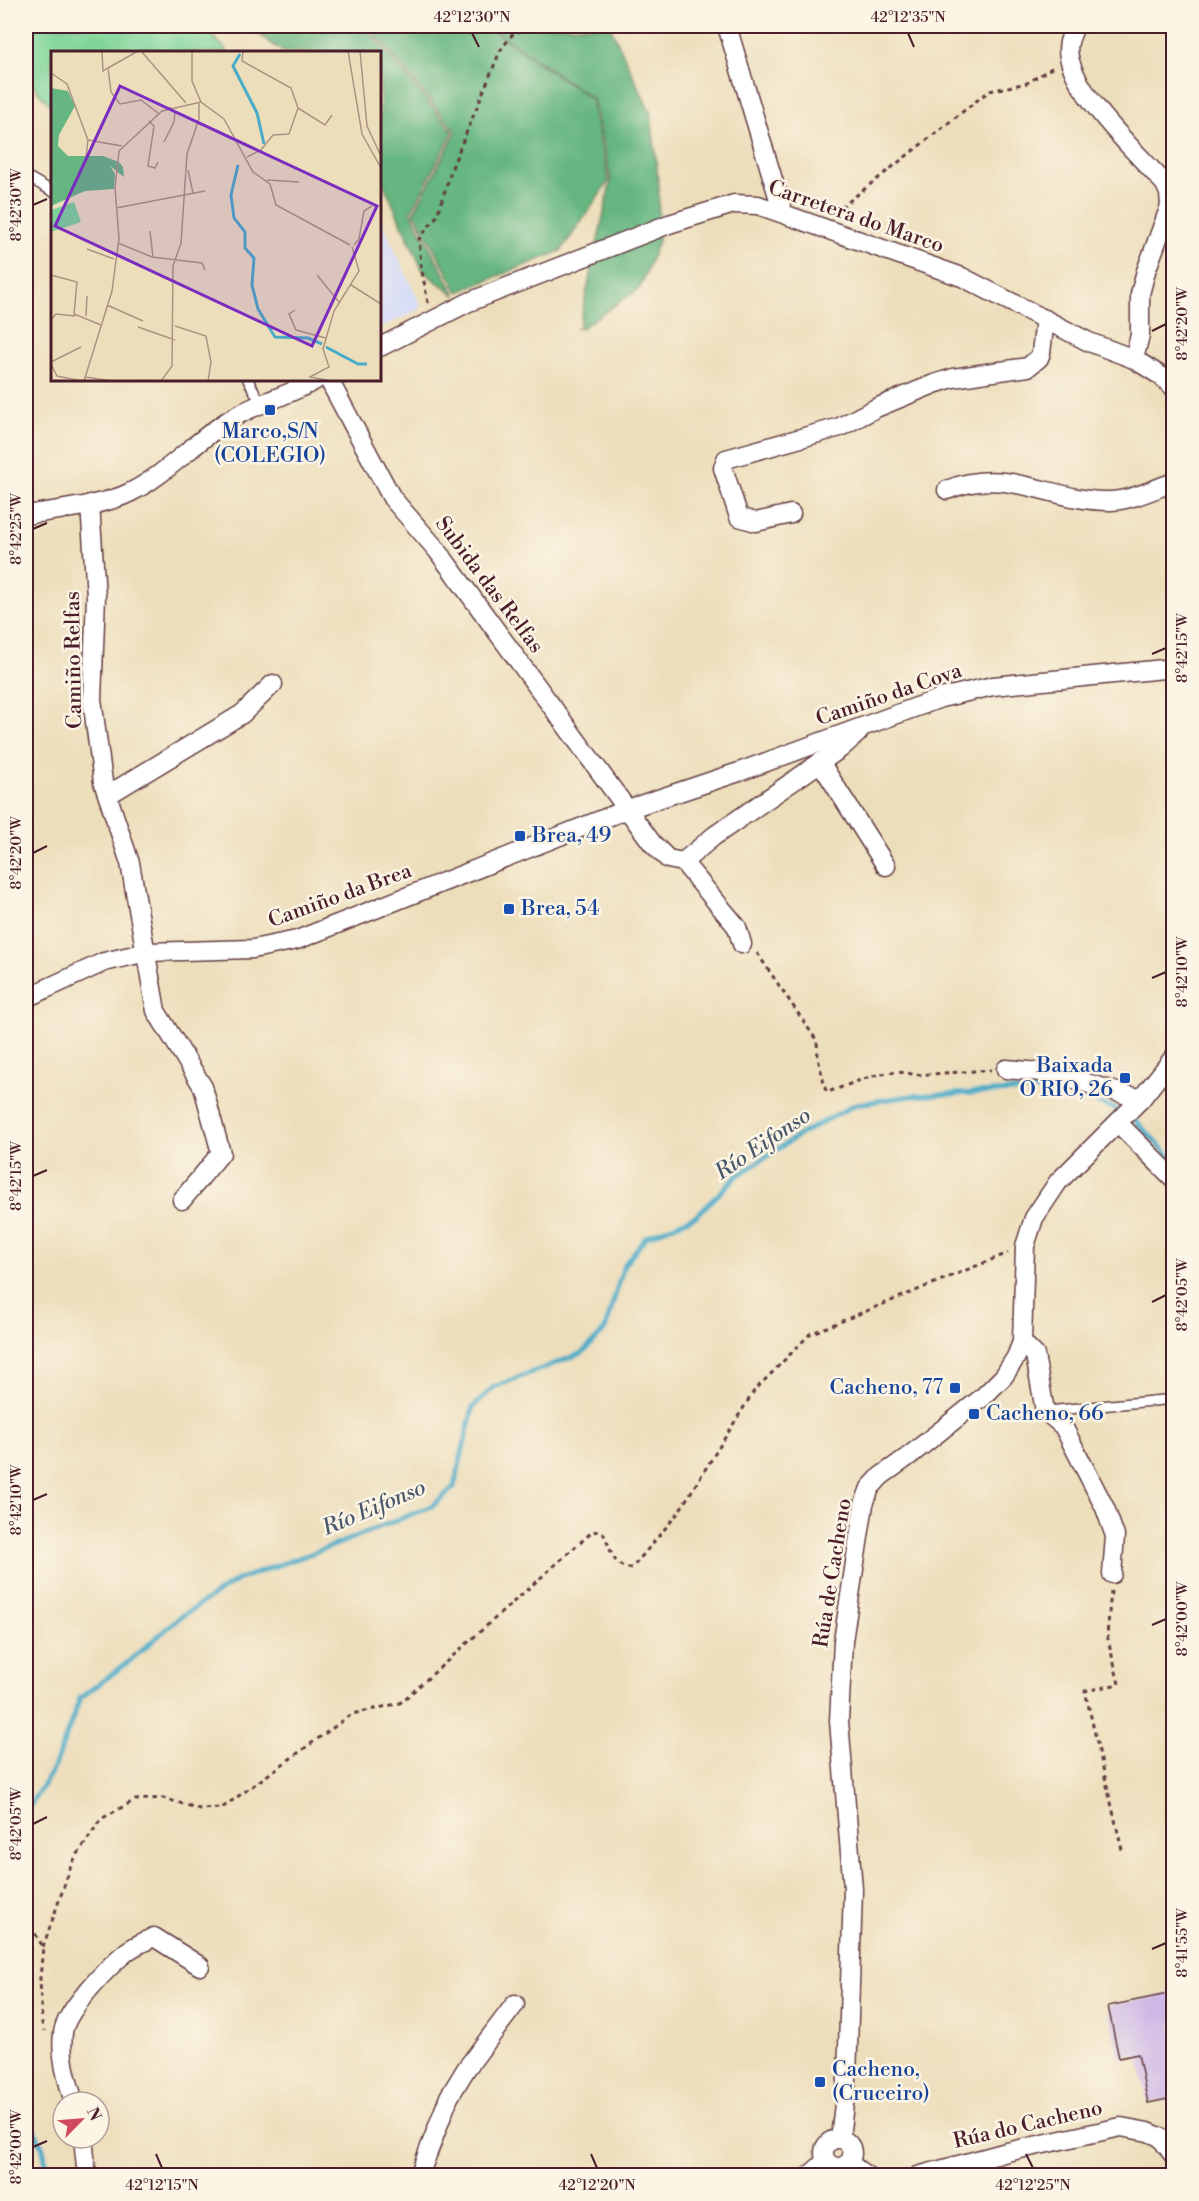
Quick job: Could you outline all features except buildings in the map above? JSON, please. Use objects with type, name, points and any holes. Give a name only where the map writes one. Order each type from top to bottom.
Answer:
[{"type":"street","points":[[727,26],[783,213]]},
{"type":"street","points":[[1075,26],[1068,41],[1069,57],[1078,81],[1093,103],[1165,184],[1169,193],[1170,206],[1140,294],[1140,335],[1134,358]]},
{"type":"street","name":"Carretera do Marco","points":[[381,346],[469,302],[691,218],[734,204],[758,205],[962,277],[1089,342],[1134,358],[1161,376],[1173,388]]},
{"type":"street","points":[[791,514],[756,522],[739,516],[723,468],[726,459],[840,427],[884,404],[934,384],[954,378],[1028,367],[1039,358],[1045,319]]},
{"type":"street","points":[[26,514],[90,504],[128,494],[180,458],[229,419],[314,381]]},
{"type":"street","name":"Subida das Relfas","points":[[330,381],[392,498],[437,550],[652,843],[668,859],[683,862]]},
{"type":"street","points":[[947,490],[969,482],[1001,481],[1019,483],[1074,498],[1114,501],[1173,482]]},
{"type":"street","name":"Camiño Relfas","points":[[90,504],[96,596],[92,699],[103,782],[130,862],[156,1011],[203,1087],[221,1153],[182,1200]]},
{"type":"street","name":"Camiño da Cova","points":[[628,809],[965,691],[993,686],[1173,668]]},
{"type":"street","points":[[108,795],[242,714],[273,684]]},
{"type":"street","points":[[741,944],[737,927],[683,862],[714,836],[841,748],[866,726]]},
{"type":"street","points":[[820,762],[886,866]]},
{"type":"street","name":"Camiño da Brea","points":[[26,998],[104,962],[147,952],[253,949],[297,940],[628,809]]},
{"type":"street","name":"Rúa de Cacheno","points":[[840,2138],[847,2079],[853,1888],[839,1721],[843,1641],[864,1504],[870,1488],[881,1476],[983,1397],[1004,1376],[1022,1342],[1025,1246],[1034,1218],[1058,1182],[1141,1099],[1173,1057]]},
{"type":"street","points":[[1006,1070],[1052,1072],[1141,1099]]},
{"type":"street","points":[[1120,1121],[1173,1179]]},
{"type":"street","points":[[1022,1342],[1035,1355],[1045,1411],[1063,1426],[1105,1508],[1115,1536],[1112,1574]]},
{"type":"street","points":[[71,2090],[63,2063],[63,2031],[70,2014],[89,1989],[126,1952],[154,1937],[200,1966]]},
{"type":"street","points":[[419,2175],[449,2097],[466,2068],[515,2004]]},
{"type":"street","name":"Rúa do Cacheno","points":[[918,2175],[1007,2152],[1121,2127],[1148,2132],[1160,2137],[1173,2156]]},
{"type":"street","points":[[840,2138],[847,2141],[852,2148],[852,2156],[848,2163],[841,2167],[833,2166],[826,2161],[824,2153],[826,2145],[831,2140],[840,2138]]},
{"type":"street","points":[[84,2150],[87,2175]]},
{"type":"street","points":[[809,2175],[826,2161]]},
{"type":"street","points":[[848,2163],[867,2175]]},
{"type":"lane","points":[[26,176],[51,190]]},
{"type":"lane","points":[[249,381],[262,405]]},
{"type":"lane","points":[[1045,1411],[1173,1399]]},
{"type":"path","points":[[434,319],[426,299],[419,239],[436,216],[453,165],[500,51],[512,35],[530,26]]},
{"type":"path","points":[[818,225],[989,91],[1027,83],[1069,57]]},
{"type":"path","points":[[741,944],[751,945],[817,1041],[818,1058],[827,1092],[877,1074],[904,1072],[915,1076],[1006,1070]]},
{"type":"path","points":[[47,2040],[42,2023],[40,1990],[43,1947],[72,1863],[101,1819],[135,1800],[163,1798],[200,1809],[222,1808],[352,1714],[400,1703],[593,1532],[603,1533],[617,1564],[625,1569],[632,1568],[678,1513],[754,1391],[810,1334],[1025,1246]]},
{"type":"path","points":[[1112,1574],[1107,1635],[1119,1684],[1085,1691],[1122,1850]]},
{"type":"path","points":[[26,1918],[43,1947]]},
{"type":"shaded area","points":[[381,220],[422,308],[381,328]]},
{"type":"green space","points":[[26,26],[203,26],[227,51],[51,51],[51,106],[26,78]]},
{"type":"green space","points":[[247,26],[365,26],[453,132],[411,212],[456,296],[423,271],[381,178],[381,51],[282,51]]},
{"type":"green space","points":[[368,26],[486,26],[591,99],[609,181],[561,251],[458,292],[414,212],[456,132]]},
{"type":"green space","points":[[489,26],[610,26],[651,114],[659,188],[658,241],[640,288],[581,328],[575,329],[579,327],[611,180],[593,99]]},
{"type":"waterway","name":"Río Eifonso","points":[[26,1812],[55,1766],[80,1698],[127,1663],[179,1618],[237,1580],[335,1545],[432,1506],[454,1487],[473,1407],[494,1387],[582,1353],[605,1330],[624,1265],[646,1237],[696,1216],[737,1176],[799,1135],[856,1104],[911,1096],[1057,1089],[1116,1109],[1135,1120],[1174,1161]]},
{"type":"waterway","name":"Río Eifonso","points":[[26,2113],[43,2148],[48,2176]]},
{"type":"place","name":"Marco,S/N (COLEGIO)","points":[[270,410]]},
{"type":"place","name":"Brea, 49","points":[[520,836]]},
{"type":"place","name":"Brea, 54","points":[[509,909]]},
{"type":"place","name":"Baixada O RIO, 26","points":[[1125,1078]]},
{"type":"place","name":"Cacheno, 77","points":[[955,1388]]},
{"type":"place","name":"Cacheno, 66","points":[[974,1414]]},
{"type":"place","name":"Cacheno, (Cruceiro)","points":[[820,2082]]}]
